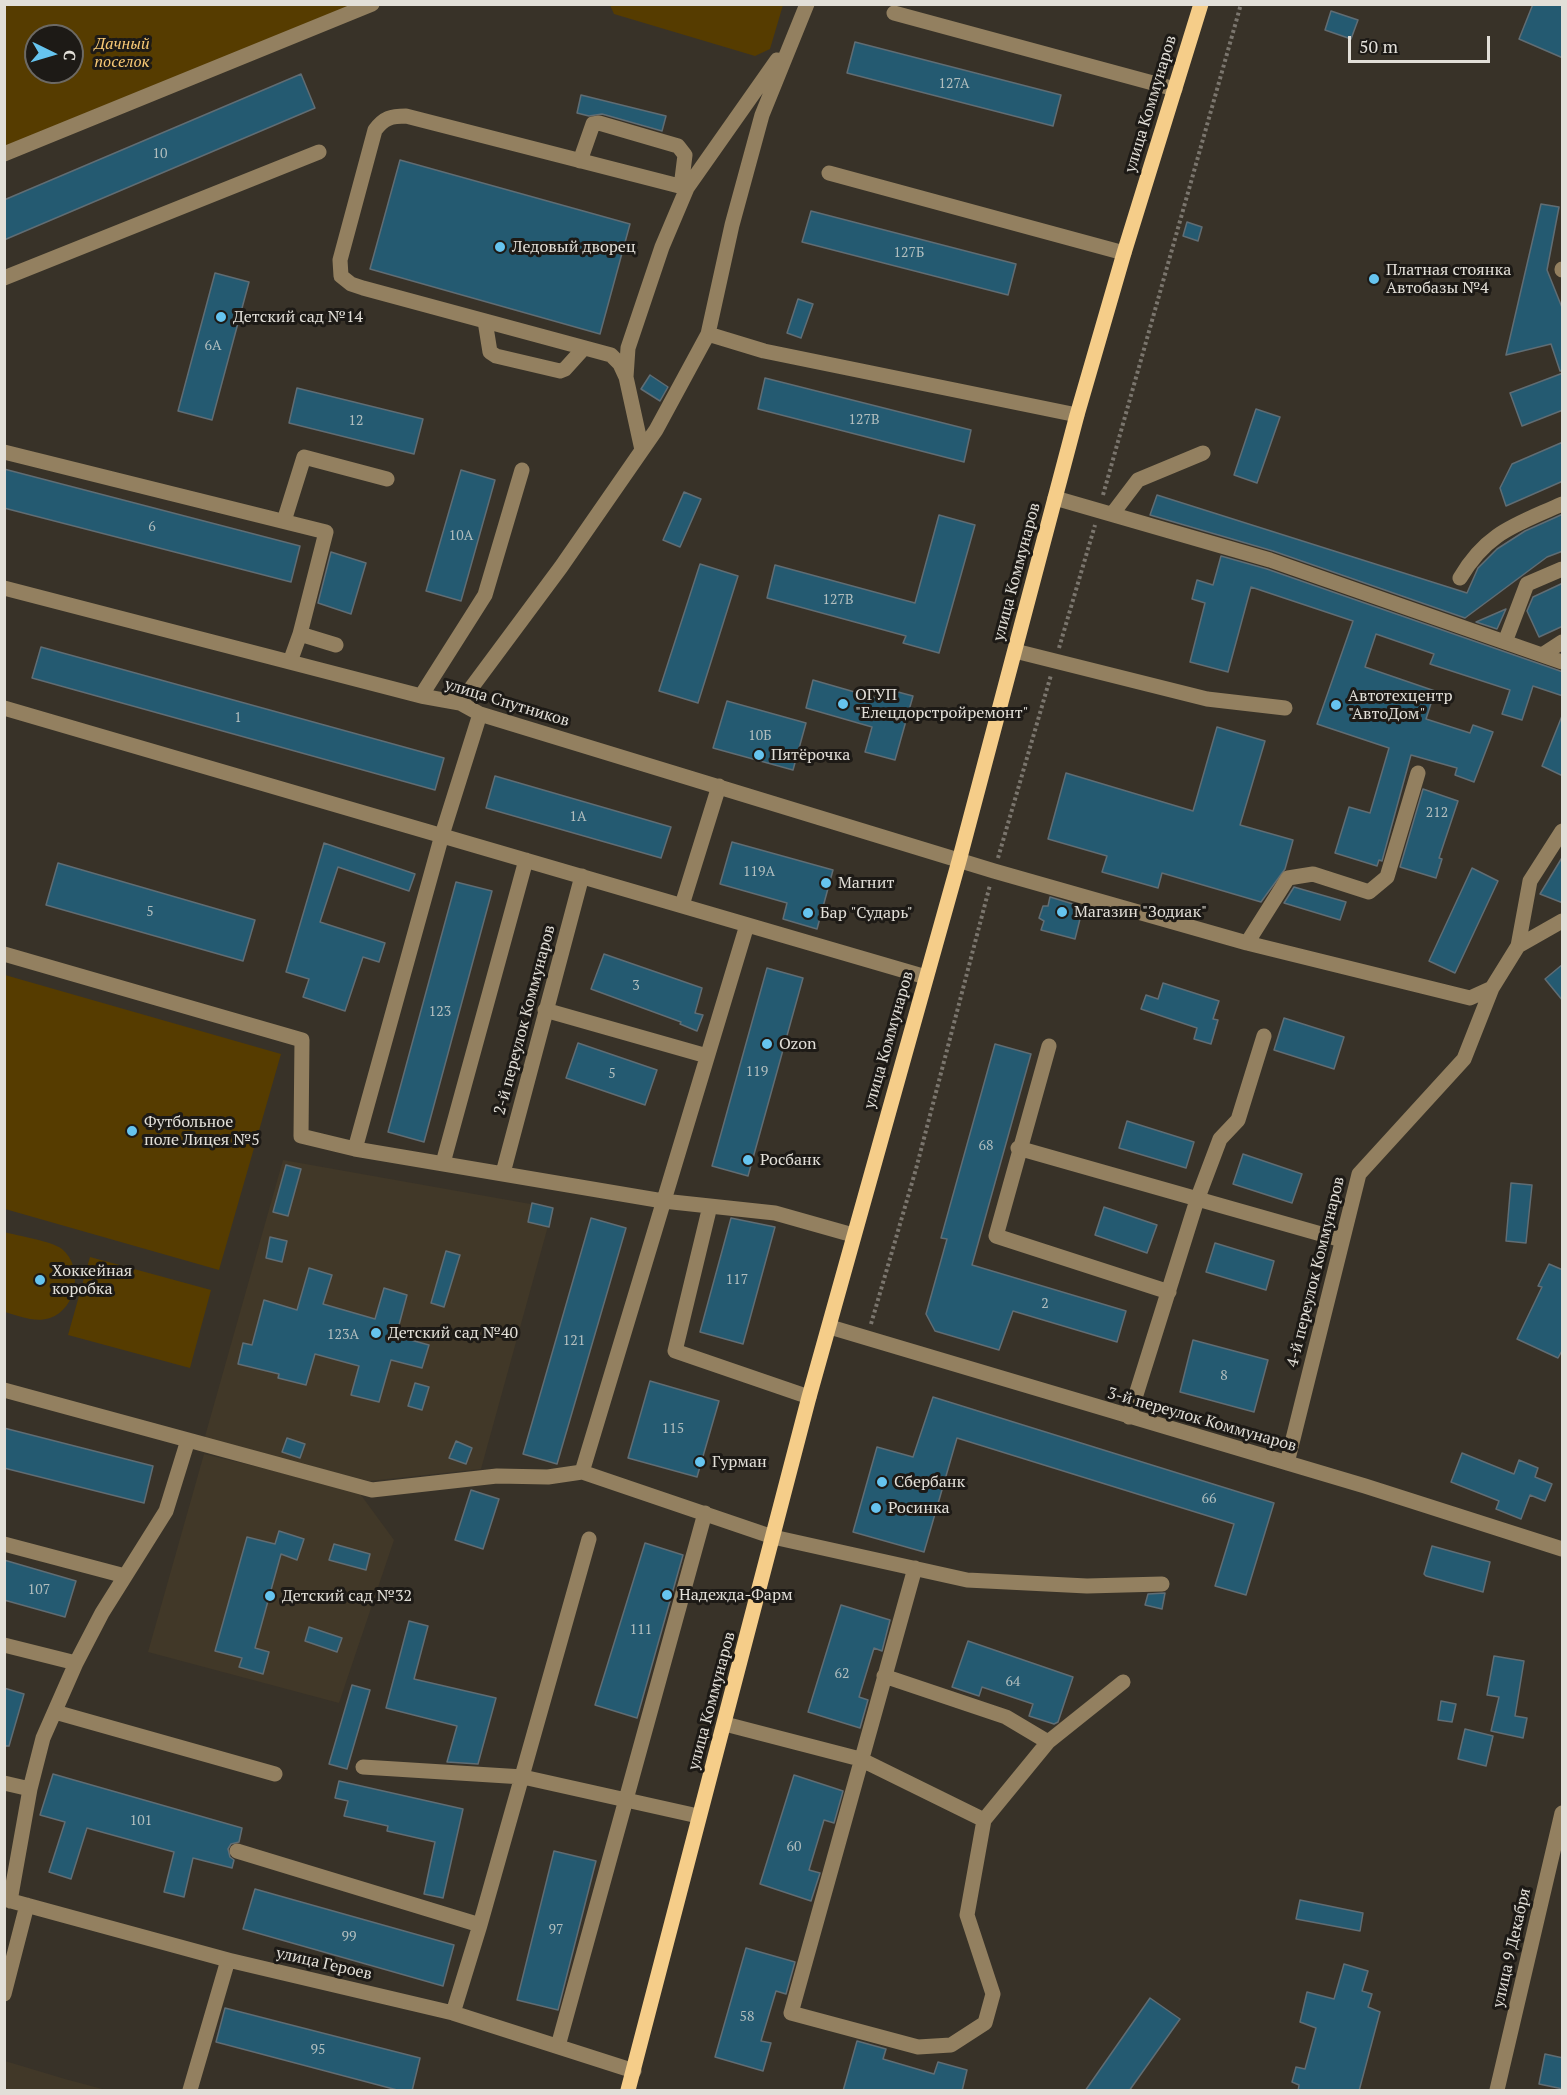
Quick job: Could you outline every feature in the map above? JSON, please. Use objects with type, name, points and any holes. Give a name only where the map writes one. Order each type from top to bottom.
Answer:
[{"type":"main road","name":"улица Коммунаров","points":[[628,2091],[809,1397],[959,861],[1077,415],[1201,4]]},
{"type":"street","points":[[4,154],[372,4]]},
{"type":"street","points":[[626,377],[628,348],[684,187],[768,75],[806,8]]},
{"type":"street","points":[[460,703],[561,567],[656,430],[708,334],[732,225],[762,115],[806,8]]},
{"type":"street","points":[[894,13],[1175,89]]},
{"type":"street","points":[[642,450],[626,377],[620,364],[611,355],[351,284],[341,276],[340,260],[375,130],[382,120],[392,116],[406,116],[684,187]]},
{"type":"street","points":[[580,161],[593,124],[599,123],[678,146],[685,155],[684,187]]},
{"type":"street","points":[[4,278],[319,152]]},
{"type":"street","points":[[829,173],[1124,253]]},
{"type":"street","points":[[485,321],[490,352],[496,356],[560,371],[565,369],[584,348]]},
{"type":"street","points":[[708,334],[764,351],[1077,415]]},
{"type":"street","points":[[4,452],[326,532],[300,633],[290,662]]},
{"type":"street","points":[[1113,513],[1138,480],[1203,453]]},
{"type":"street","points":[[284,521],[304,457],[387,479]]},
{"type":"street","points":[[421,696],[485,596],[522,470]]},
{"type":"street","points":[[1055,498],[1270,560],[1563,662]]},
{"type":"street","points":[[1460,578],[1473,556],[1502,531],[1563,504]]},
{"type":"street","points":[[1505,642],[1527,584],[1563,569]]},
{"type":"street","name":"улица Спутников","points":[[4,588],[421,696],[460,703],[480,714],[959,861],[1247,943],[1470,998],[1492,988]]},
{"type":"street","points":[[300,633],[336,645]]},
{"type":"street","points":[[1542,655],[1563,642]]},
{"type":"street","points":[[1015,651],[1207,699],[1285,708]]},
{"type":"street","points":[[4,708],[926,977]]},
{"type":"street","points":[[355,1149],[442,835],[480,714]]},
{"type":"street","points":[[1247,943],[1288,878],[1313,874],[1369,892],[1387,877],[1418,773]]},
{"type":"street","points":[[682,904],[719,786]]},
{"type":"street","points":[[1518,946],[1530,881],[1563,831]]},
{"type":"street","points":[[443,1163],[525,860]]},
{"type":"street","name":"2-й переулок Коммунаров","points":[[503,1173],[582,876]]},
{"type":"street","points":[[582,1472],[747,925]]},
{"type":"street","points":[[1518,946],[1559,928]]},
{"type":"street","name":"4-й переулок Коммунаров","points":[[1287,1463],[1359,1174],[1464,1059],[1492,988],[1518,946]]},
{"type":"street","points":[[4,954],[302,1040],[301,1136],[355,1149],[663,1201],[775,1213],[853,1235]]},
{"type":"street","points":[[545,1010],[707,1056]]},
{"type":"street","points":[[1130,1418],[1197,1200],[1220,1139],[1238,1120],[1264,1036]]},
{"type":"street","points":[[1049,1046],[1018,1149],[996,1236],[1169,1292]]},
{"type":"street","points":[[1018,1149],[1342,1240]]},
{"type":"street","points":[[710,1206],[675,1351],[809,1397]]},
{"type":"street","name":"3-й переулок Коммунаров","points":[[830,1327],[1287,1463],[1563,1549]]},
{"type":"street","points":[[4,1390],[372,1490],[497,1476],[548,1477],[582,1472],[773,1537],[968,1580],[1087,1586],[1162,1584]]},
{"type":"street","points":[[7,1900],[43,1738],[76,1663],[125,1576],[166,1510],[188,1440]]},
{"type":"street","points":[[558,2046],[705,1513]]},
{"type":"street","points":[[453,2013],[590,1539]]},
{"type":"street","points":[[4,1544],[125,1576]]},
{"type":"street","points":[[915,1568],[791,2013],[918,2047],[951,2045],[985,2023],[993,1994],[967,1915],[984,1820],[1048,1743],[1124,1682]]},
{"type":"street","points":[[4,1645],[76,1663]]},
{"type":"street","points":[[884,1676],[1006,1717],[1048,1743]]},
{"type":"street","points":[[56,1712],[274,1774]]},
{"type":"street","points":[[725,1725],[860,1759],[984,1820]]},
{"type":"street","points":[[363,1767],[523,1777],[698,1816]]},
{"type":"street","points":[[4,1783],[30,1789]]},
{"type":"street","name":"улица 9 Декабря","points":[[1497,2091],[1563,1813]]},
{"type":"street","points":[[237,1851],[480,1925]]},
{"type":"street","name":"улица Героев","points":[[7,1900],[228,1960],[453,2013],[633,2071]]},
{"type":"street","points":[[4,1994],[27,1905]]},
{"type":"street","points":[[190,2091],[228,1960]]},
{"type":"shaded area","name":"Детский сад №40","points":[[283,1160],[553,1208],[481,1469],[369,1481],[204,1440]]},
{"type":"shaded area","name":"Детский сад №32","points":[[204,1454],[358,1491],[394,1540],[339,1703],[148,1652]]},
{"type":"shaded area","points":[[5,2061],[65,2079],[106,2090],[5,2090]]},
{"type":"green space","name":"Дачный поселок","points":[[5,5],[372,5],[5,154]]},
{"type":"green space","points":[[610,5],[783,5],[770,49],[755,56],[614,14]]},
{"type":"green space","name":"Футбольное поле Лицея №5","points":[[5,975],[281,1054],[219,1270],[5,1209]]},
{"type":"green space","name":"Хоккейная коробка","points":[[4,1232],[57,1246],[69,1257],[75,1276],[74,1287],[66,1306],[59,1313],[39,1320],[5,1312]]},
{"type":"green space","points":[[90,1257],[211,1290],[190,1368],[68,1335]]},
{"type":"building","points":[[1533,4],[1563,4],[1563,58],[1519,39]]},
{"type":"building","points":[[1331,11],[1358,20],[1351,39],[1325,30]]},
{"type":"building","points":[[855,42],[1061,95],[1053,126],[847,73]]},
{"type":"building","points":[[301,74],[315,108],[4,240],[4,200]]},
{"type":"building","points":[[581,95],[666,116],[662,131],[602,114],[589,116],[577,113]]},
{"type":"building","name":"Ледовый дворец","points":[[400,160],[630,224],[600,334],[370,269]]},
{"type":"building","points":[[1541,204],[1559,207],[1547,270],[1563,310],[1563,371],[1560,371],[1551,344],[1506,355]]},
{"type":"building","points":[[811,211],[1016,264],[1008,295],[802,242]]},
{"type":"building","points":[[1187,222],[1202,227],[1198,241],[1183,236]]},
{"type":"building","points":[[215,273],[249,282],[212,420],[178,411]]},
{"type":"building","points":[[798,299],[813,304],[801,338],[787,333]]},
{"type":"building","points":[[1563,373],[1563,410],[1522,426],[1510,393]]},
{"type":"building","points":[[650,375],[668,387],[660,401],[641,389]]},
{"type":"building","points":[[765,378],[971,430],[964,462],[758,409]]},
{"type":"building","points":[[297,388],[423,419],[414,454],[289,423]]},
{"type":"building","points":[[1256,409],[1280,417],[1257,483],[1234,475]]},
{"type":"building","points":[[1563,442],[1563,481],[1506,506],[1500,488],[1512,464]]},
{"type":"building","points":[[4,469],[300,546],[291,582],[4,508]]},
{"type":"building","points":[[461,470],[495,480],[461,601],[426,591]]},
{"type":"building","points":[[684,492],[701,499],[680,547],[663,540]]},
{"type":"building","points":[[1157,495],[1467,593],[1478,568],[1497,549],[1525,531],[1563,514],[1563,551],[1547,557],[1465,618],[1273,551],[1150,515]]},
{"type":"building","points":[[939,515],[975,525],[939,653],[903,643],[906,636],[767,598],[775,565],[915,603]]},
{"type":"building","points":[[331,552],[366,563],[351,614],[318,603]]},
{"type":"building","points":[[1221,556],[1267,569],[1563,672],[1563,696],[1533,686],[1522,720],[1502,714],[1510,690],[1430,664],[1434,654],[1376,634],[1365,667],[1435,691],[1426,719],[1470,733],[1473,725],[1493,732],[1474,782],[1455,775],[1457,768],[1411,755],[1382,861],[1379,860],[1377,866],[1335,853],[1349,807],[1370,813],[1389,748],[1317,724],[1353,621],[1251,587],[1228,672],[1190,662],[1205,603],[1192,599],[1197,580],[1213,585]]},
{"type":"building","points":[[700,564],[738,576],[698,703],[659,691]]},
{"type":"building","points":[[1563,583],[1563,626],[1539,637],[1527,611],[1533,597]]},
{"type":"building","points":[[1506,609],[1497,629],[1476,622]]},
{"type":"building","points":[[41,647],[444,758],[435,790],[32,678]]},
{"type":"building","points":[[813,680],[879,699],[883,688],[913,696],[895,760],[865,752],[872,727],[806,708]]},
{"type":"building","points":[[727,701],[806,723],[793,770],[713,748]]},
{"type":"building","points":[[1563,716],[1563,776],[1542,766]]},
{"type":"building","points":[[1217,727],[1265,741],[1240,825],[1293,840],[1285,869],[1261,902],[1162,873],[1158,888],[1102,872],[1107,856],[1048,839],[1066,773],[1193,811]]},
{"type":"building","points":[[495,776],[671,827],[661,858],[486,808]]},
{"type":"building","points":[[1423,789],[1458,801],[1439,858],[1442,859],[1436,878],[1400,867]]},
{"type":"building","points":[[732,842],[833,870],[817,929],[783,919],[787,903],[720,884]]},
{"type":"building","points":[[324,843],[415,874],[409,891],[338,867],[320,922],[385,943],[379,962],[363,957],[345,1011],[303,997],[309,979],[286,972]]},
{"type":"building","points":[[1563,856],[1563,903],[1540,894]]},
{"type":"building","points":[[58,863],[255,920],[243,961],[46,905]]},
{"type":"building","points":[[1472,868],[1498,881],[1455,973],[1429,961]]},
{"type":"building","points":[[456,882],[492,891],[424,1142],[388,1132]]},
{"type":"building","points":[[1294,887],[1346,902],[1340,920],[1284,903]]},
{"type":"building","name":"Магазин \"Зодиак\"","points":[[1050,897],[1083,907],[1075,939],[1041,930],[1044,921],[1039,918],[1043,906],[1048,906]]},
{"type":"building","points":[[604,954],[702,988],[695,1013],[703,1015],[697,1031],[680,1024],[681,1022],[591,989]]},
{"type":"building","points":[[1563,964],[1563,1001],[1545,979]]},
{"type":"building","points":[[767,968],[803,978],[748,1176],[712,1166]]},
{"type":"building","points":[[1163,983],[1219,1001],[1213,1019],[1218,1020],[1211,1044],[1194,1039],[1197,1028],[1141,1009],[1146,995],[1158,999]]},
{"type":"building","points":[[1284,1018],[1344,1037],[1334,1069],[1274,1050]]},
{"type":"building","points":[[578,1043],[657,1070],[645,1105],[566,1078]]},
{"type":"building","points":[[995,1044],[1031,1054],[972,1265],[1126,1311],[1117,1342],[1013,1311],[999,1350],[935,1331],[926,1314],[947,1239],[941,1238]]},
{"type":"building","points":[[1127,1121],[1194,1142],[1186,1168],[1119,1148]]},
{"type":"building","points":[[1243,1154],[1302,1174],[1292,1203],[1233,1184]]},
{"type":"building","points":[[286,1165],[301,1169],[288,1216],[273,1212]]},
{"type":"building","points":[[1511,1183],[1532,1185],[1526,1243],[1506,1241]]},
{"type":"building","points":[[532,1203],[553,1208],[549,1227],[528,1222]]},
{"type":"building","points":[[1104,1207],[1157,1225],[1147,1253],[1095,1235]]},
{"type":"building","points":[[591,1218],[626,1228],[557,1464],[523,1454]]},
{"type":"building","points":[[731,1218],[775,1227],[743,1344],[700,1332]]},
{"type":"building","points":[[270,1237],[287,1241],[282,1262],[266,1258]]},
{"type":"building","points":[[1215,1243],[1274,1261],[1266,1290],[1206,1272]]},
{"type":"building","points":[[446,1251],[460,1255],[444,1307],[431,1303]]},
{"type":"building","points":[[1549,1264],[1563,1270],[1563,1349],[1558,1358],[1517,1339],[1542,1287],[1538,1286]]},
{"type":"building","points":[[309,1268],[332,1275],[323,1304],[375,1319],[384,1288],[407,1295],[396,1336],[429,1345],[422,1368],[391,1360],[379,1402],[351,1395],[359,1366],[315,1354],[306,1385],[278,1378],[279,1374],[238,1364],[243,1343],[252,1345],[264,1300],[297,1310]]},
{"type":"building","points":[[1193,1340],[1268,1360],[1254,1412],[1180,1392]]},
{"type":"building","points":[[650,1381],[719,1401],[697,1477],[628,1458]]},
{"type":"building","points":[[415,1383],[429,1387],[422,1410],[408,1406]]},
{"type":"building","points":[[933,1397],[1274,1503],[1246,1595],[1215,1586],[1234,1524],[957,1438],[924,1552],[853,1532],[877,1447],[913,1457]]},
{"type":"building","points":[[4,1428],[153,1466],[144,1503],[4,1468]]},
{"type":"building","points":[[287,1438],[305,1444],[300,1458],[282,1452]]},
{"type":"building","points":[[456,1441],[472,1448],[466,1464],[449,1458]]},
{"type":"building","points":[[1462,1453],[1514,1474],[1519,1460],[1538,1468],[1535,1477],[1552,1484],[1545,1501],[1530,1495],[1521,1519],[1496,1509],[1499,1501],[1451,1482]]},
{"type":"building","points":[[471,1490],[499,1499],[483,1549],[455,1540]]},
{"type":"building","points":[[279,1531],[304,1539],[297,1560],[281,1554],[255,1648],[269,1652],[263,1674],[239,1667],[242,1658],[215,1651],[247,1537],[275,1544]]},
{"type":"building","points":[[645,1543],[683,1555],[637,1718],[595,1705]]},
{"type":"building","points":[[334,1544],[370,1554],[366,1570],[329,1560]]},
{"type":"building","points":[[1432,1546],[1490,1562],[1483,1592],[1426,1576],[1424,1574]]},
{"type":"building","points":[[4,1560],[76,1581],[65,1617],[4,1600]]},
{"type":"building","points":[[1165,1593],[1162,1609],[1145,1605],[1148,1594]]},
{"type":"building","points":[[841,1605],[890,1620],[882,1651],[874,1648],[859,1697],[868,1700],[860,1728],[808,1712]]},
{"type":"building","points":[[409,1621],[428,1626],[414,1679],[496,1698],[478,1764],[447,1762],[457,1726],[386,1708]]},
{"type":"building","points":[[309,1627],[342,1638],[337,1652],[305,1641]]},
{"type":"building","points":[[968,1641],[1073,1677],[1058,1722],[1054,1724],[1029,1716],[1033,1704],[982,1687],[979,1696],[952,1687]]},
{"type":"building","points":[[1494,1656],[1524,1661],[1515,1716],[1527,1718],[1523,1738],[1491,1731],[1499,1697],[1487,1695]]},
{"type":"building","points":[[352,1685],[370,1690],[347,1769],[329,1764]]},
{"type":"building","points":[[4,1688],[24,1694],[9,1746],[4,1746]]},
{"type":"building","points":[[1441,1701],[1456,1704],[1452,1722],[1438,1720]]},
{"type":"building","points":[[1465,1729],[1493,1736],[1486,1766],[1458,1759]]},
{"type":"building","points":[[53,1774],[242,1828],[239,1842],[231,1844],[228,1849],[230,1857],[234,1860],[232,1868],[193,1858],[184,1897],[164,1892],[174,1852],[87,1828],[71,1879],[49,1872],[65,1822],[40,1815]]},
{"type":"building","points":[[794,1775],[843,1791],[834,1823],[824,1820],[809,1870],[820,1873],[811,1901],[760,1884]]},
{"type":"building","points":[[339,1781],[463,1809],[443,1898],[424,1894],[435,1842],[387,1831],[388,1826],[344,1816],[348,1801],[335,1798]]},
{"type":"building","points":[[554,1851],[596,1861],[558,2010],[517,2000]]},
{"type":"building","points":[[255,1889],[454,1945],[443,1986],[243,1929]]},
{"type":"building","points":[[1300,1900],[1363,1913],[1360,1931],[1296,1919]]},
{"type":"building","points":[[746,1948],[795,1962],[786,1994],[776,1991],[761,2041],[771,2043],[763,2071],[715,2057]]},
{"type":"building","points":[[1344,1964],[1368,1971],[1362,1991],[1372,1994],[1368,2007],[1380,2012],[1359,2091],[1298,2091],[1299,2085],[1292,2082],[1296,2067],[1305,2069],[1316,2028],[1300,2022],[1307,1992],[1334,1999]]},
{"type":"building","points":[[1150,1998],[1180,2019],[1129,2091],[1085,2091]]},
{"type":"building","points":[[225,2008],[420,2058],[412,2091],[401,2091],[216,2042]]},
{"type":"building","points":[[857,2041],[886,2049],[883,2059],[934,2074],[938,2062],[967,2070],[962,2091],[843,2091]]},
{"type":"building","points":[[1545,2054],[1563,2058],[1563,2089],[1539,2084]]},
{"type":"place","name":"Ледовый дворец","points":[[500,247]]},
{"type":"place","name":"Платная стоянка Автобазы №4","points":[[1374,279]]},
{"type":"place","name":"Детский сад №14","points":[[221,317]]},
{"type":"place","name":"ОГУП \"Елецдорстройремонт\"","points":[[843,704]]},
{"type":"place","name":"Автотехцентр \"АвтоДом\"","points":[[1336,705]]},
{"type":"place","name":"Пятёрочка","points":[[759,755]]},
{"type":"place","name":"Магнит","points":[[826,883]]},
{"type":"place","name":"Магазин \"Зодиак\"","points":[[1062,912]]},
{"type":"place","name":"Бар \"Сударь\"","points":[[808,913]]},
{"type":"place","name":"Ozon","points":[[767,1044]]},
{"type":"place","name":"Футбольное поле Лицея №5","points":[[132,1131]]},
{"type":"place","name":"Росбанк","points":[[748,1160]]},
{"type":"place","name":"Хоккейная коробка","points":[[40,1280]]},
{"type":"place","name":"Детский сад №40","points":[[376,1333]]},
{"type":"place","name":"Гурман","points":[[700,1462]]},
{"type":"place","name":"Сбербанк","points":[[882,1482]]},
{"type":"place","name":"Росинка","points":[[876,1508]]},
{"type":"place","name":"Надежда-Фарм","points":[[667,1595]]},
{"type":"place","name":"Детский сад №32","points":[[270,1596]]}]
